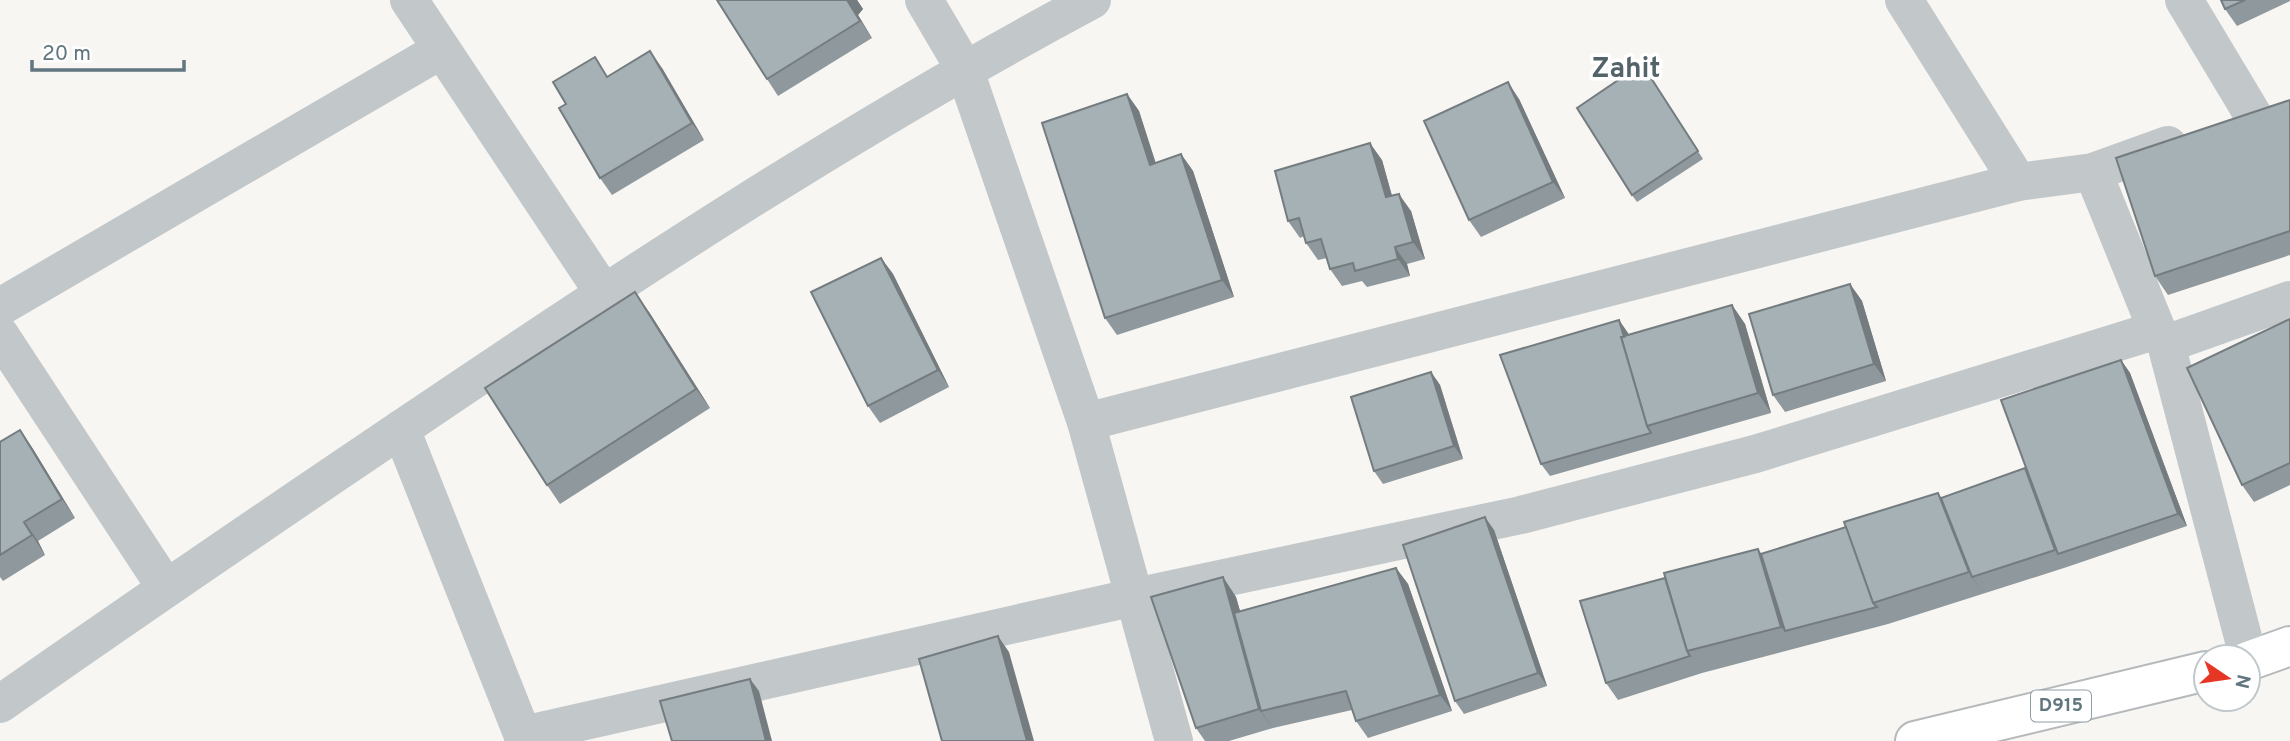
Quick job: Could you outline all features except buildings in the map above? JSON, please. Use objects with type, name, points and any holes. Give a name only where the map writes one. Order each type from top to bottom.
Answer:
[{"type":"highway","points":[[2262,656],[2290,646]]},
{"type":"highway","name":"D915","points":[[1915,741],[2192,674]]},
{"type":"street","points":[[409,0],[603,292]]},
{"type":"street","points":[[924,0],[964,68],[1086,422],[1174,741]]},
{"type":"street","points":[[0,704],[166,588],[603,292],[964,68],[1092,0]]},
{"type":"street","points":[[1904,0],[2018,182]]},
{"type":"street","points":[[2184,0],[2253,115]]},
{"type":"street","points":[[0,307],[441,50]]},
{"type":"street","points":[[1086,422],[2018,182],[2092,172],[2253,115],[2290,106]]},
{"type":"street","points":[[2092,172],[2161,337],[2244,643]]},
{"type":"street","points":[[401,429],[524,738],[1135,597],[1521,515],[1729,461],[2290,300]]},
{"type":"street","points":[[0,335],[166,588]]},
{"type":"district","name":"Zahit","points":[[1626,70]]}]
